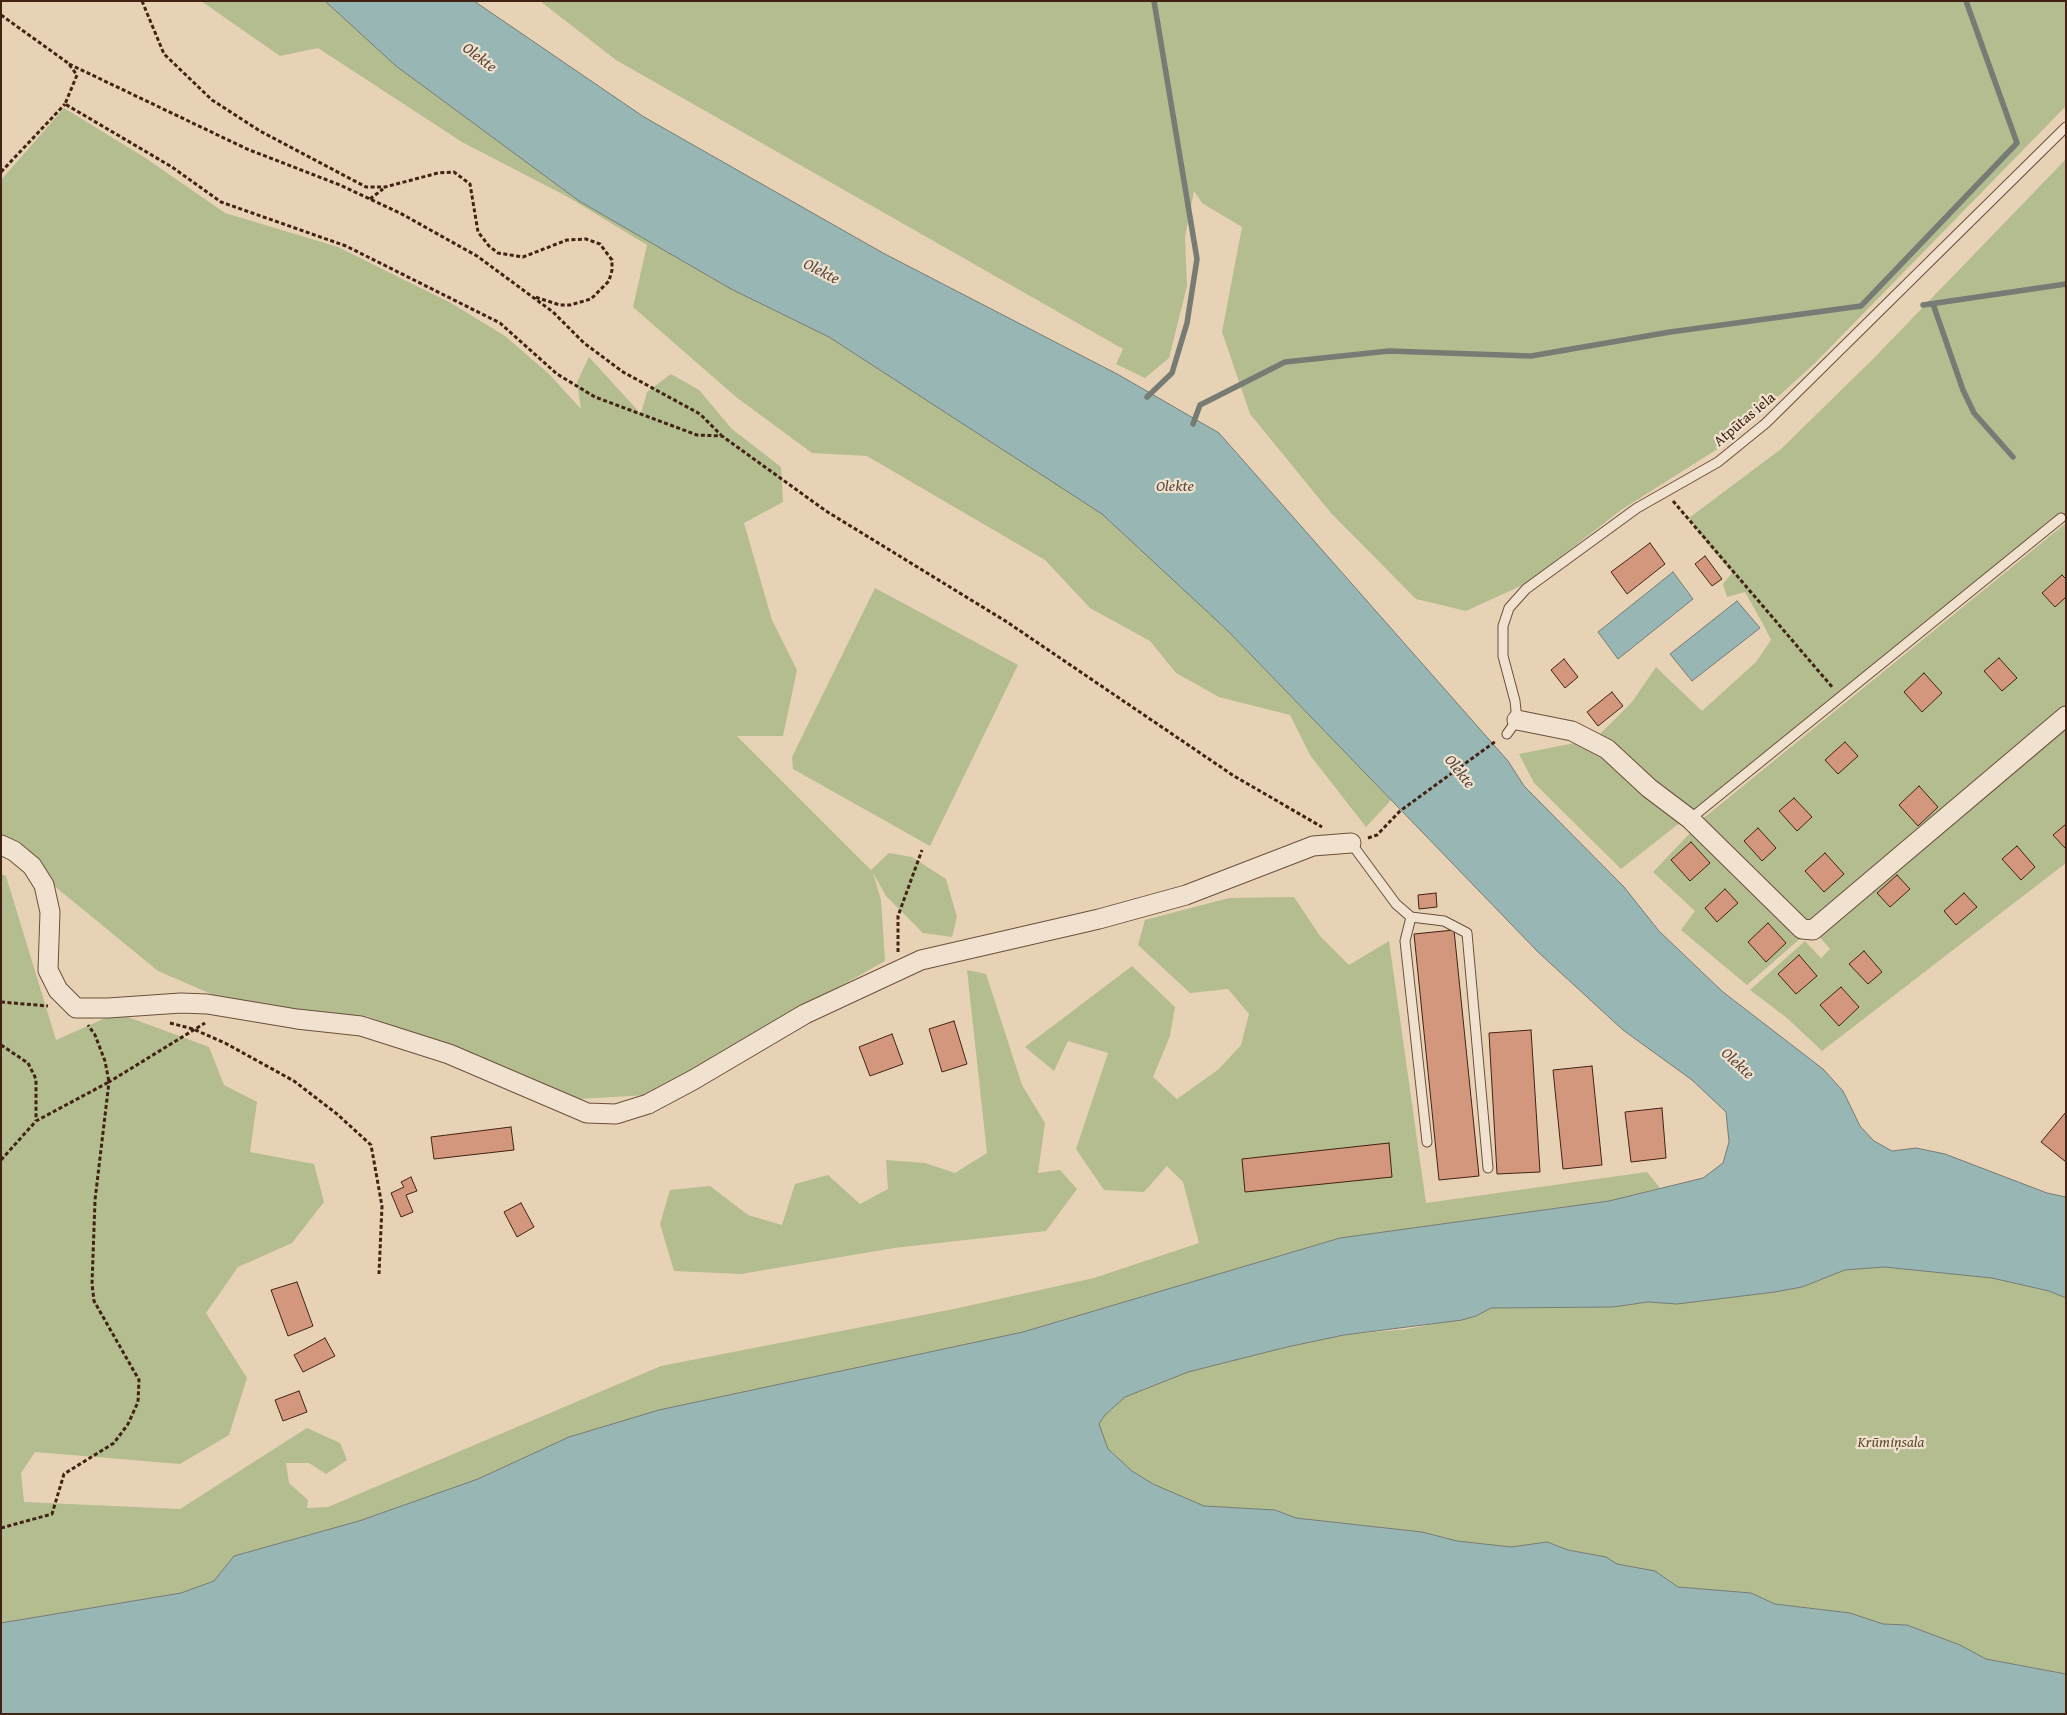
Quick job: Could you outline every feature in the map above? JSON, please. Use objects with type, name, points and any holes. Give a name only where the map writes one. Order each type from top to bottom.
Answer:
[{"type":"street","points":[[1512,727],[1572,731],[1607,749],[1649,788],[1690,819],[1802,929],[1813,930],[2066,716]]},
{"type":"street","points":[[1,844],[14,851],[32,866],[44,885],[50,912],[48,970],[58,990],[76,1008],[108,1008],[181,1003],[207,1004],[296,1019],[361,1026],[449,1054],[587,1113],[616,1114],[648,1104],[693,1080],[805,1014],[932,956],[1099,919],[1186,895],[1313,846],[1351,844]]},
{"type":"lane","name":"Atpūtas iela","points":[[1512,727],[1515,701],[1502,656],[1503,626],[1509,608],[1526,589],[1637,508],[1718,462],[1766,423],[2066,127]]},
{"type":"lane","points":[[1690,819],[2060,518]]},
{"type":"lane","points":[[1351,844],[1396,904],[1410,917],[1444,921],[1466,933],[1488,1168]]},
{"type":"lane","points":[[1410,917],[1405,941],[1427,1142]]},
{"type":"path","points":[[142,1],[164,54],[212,100],[260,130],[366,186],[384,188],[438,173],[454,172],[470,184],[478,232],[489,246],[498,253],[523,257],[566,240],[586,239],[600,244],[612,260],[609,281],[591,299],[570,305],[560,305],[531,296]]},
{"type":"path","points":[[1,15],[68,64],[247,149],[400,213],[477,256],[553,312],[584,343],[623,372],[700,414],[722,436],[826,511],[1008,622],[1234,776],[1326,829]]},
{"type":"path","points":[[1,172],[65,104],[77,75],[68,64]]},
{"type":"path","points":[[65,104],[172,167],[222,202],[346,246],[500,324],[557,374],[595,397],[696,435],[722,436]]},
{"type":"path","points":[[370,199],[384,188]]},
{"type":"path","points":[[1664,491],[1841,698]]},
{"type":"path","points":[[1377,835],[1400,811],[1494,742]]},
{"type":"path","points":[[898,970],[898,916],[922,850]]},
{"type":"path","points":[[1,1002],[76,1008],[95,1035],[105,1061],[109,1082],[95,1200],[92,1284],[94,1300],[139,1380],[138,1402],[128,1424],[114,1443],[64,1474],[52,1514],[1,1528]]},
{"type":"path","points":[[1,1160],[36,1121],[109,1082],[193,1029],[210,1021]]},
{"type":"path","points":[[165,1022],[193,1029],[225,1042],[294,1082],[337,1114],[371,1145],[382,1206],[379,1274]]},
{"type":"path","points":[[1,1045],[28,1063],[36,1079],[36,1121]]},
{"type":"green space","points":[[201,1],[325,1],[396,66],[579,201],[731,289],[829,337],[1102,514],[1227,630],[1391,800],[1366,827],[1310,755],[1290,715],[1219,697],[1176,673],[1150,641],[1090,608],[1045,560],[867,456],[812,453],[736,397],[633,307],[647,245],[568,197],[462,142],[318,48],[280,56]]},
{"type":"green space","points":[[540,1],[2066,1],[2066,106],[1815,363],[1727,443],[1621,510],[1527,583],[1466,611],[1416,599],[1331,513],[1250,414],[1222,332],[1242,227],[1202,203],[1194,191],[1185,237],[1187,286],[1169,358],[1145,378],[1116,364],[1123,349],[616,60]]},
{"type":"green space","points":[[64,108],[144,157],[225,213],[338,247],[451,303],[505,336],[549,374],[581,409],[577,382],[589,357],[641,414],[647,392],[671,374],[699,390],[732,429],[781,467],[783,502],[744,523],[772,620],[797,670],[783,736],[737,736],[871,870],[889,853],[912,857],[946,879],[957,917],[952,937],[923,933],[886,896],[873,873],[881,900],[885,961],[647,1095],[579,1099],[367,1016],[239,1006],[158,971],[47,880],[1,838],[1,180]]},
{"type":"green space","points":[[2066,159],[2066,520],[1621,869],[1534,783],[1519,754],[1595,739],[1632,702],[1656,667],[1702,711],[1756,662],[1771,640],[1745,592],[1727,597],[1723,584],[1732,573],[1689,518],[1781,449],[1873,359]]},
{"type":"green space","points":[[2066,523],[2066,705],[1807,922],[1700,821]]},
{"type":"green space","points":[[875,588],[1018,665],[930,846],[793,769],[792,757]]},
{"type":"green space","points":[[2066,726],[2066,863],[1822,1051],[1787,1018],[1750,990],[1805,941],[1821,958],[1830,949],[1818,935]]},
{"type":"green space","points":[[1691,832],[1802,937],[1747,985],[1681,930],[1695,911],[1653,872]]},
{"type":"green space","points":[[1,874],[6,876],[56,1040],[117,1013],[209,1047],[224,1085],[257,1102],[250,1152],[314,1164],[324,1202],[292,1243],[238,1267],[206,1313],[247,1378],[229,1435],[180,1464],[35,1452],[21,1473],[24,1502],[180,1509],[307,1428],[340,1443],[347,1460],[326,1474],[309,1463],[286,1463],[289,1483],[308,1500],[307,1508],[328,1507],[661,1366],[954,1309],[1094,1278],[1199,1243],[1183,1182],[1167,1166],[1144,1192],[1104,1190],[1076,1149],[1108,1053],[1068,1041],[1054,1071],[1025,1047],[1132,966],[1175,1007],[1170,1036],[1153,1077],[1177,1099],[1219,1069],[1241,1045],[1249,1014],[1228,989],[1190,993],[1138,945],[1145,920],[1229,898],[1294,897],[1320,936],[1349,965],[1389,941],[1426,1203],[1647,1172],[1660,1188],[1609,1201],[1340,1238],[1023,1332],[659,1410],[569,1437],[478,1479],[359,1521],[234,1556],[214,1581],[181,1593],[1,1623]]},
{"type":"green space","points":[[967,970],[986,974],[1022,1085],[1045,1123],[1038,1173],[1060,1170],[1077,1189],[1046,1231],[894,1248],[741,1274],[674,1271],[660,1224],[670,1190],[710,1186],[748,1215],[782,1225],[795,1184],[828,1175],[860,1204],[888,1189],[886,1160],[925,1163],[955,1173],[987,1153]]},
{"type":"green space","name":"Krūmiņsala","points":[[1884,1267],[1993,1278],[2049,1291],[2066,1298],[2066,1674],[1986,1659],[1960,1645],[1907,1625],[1883,1624],[1850,1613],[1775,1604],[1751,1593],[1678,1587],[1655,1571],[1617,1564],[1606,1557],[1568,1550],[1547,1542],[1511,1547],[1457,1541],[1422,1532],[1296,1518],[1275,1510],[1204,1506],[1153,1484],[1132,1471],[1108,1449],[1099,1424],[1105,1415],[1125,1397],[1188,1372],[1344,1335],[1407,1329],[1476,1316],[1491,1308],[1613,1307],[1648,1302],[1677,1304],[1775,1292],[1802,1287],[1845,1270]]},
{"type":"water","name":"Olekte","points":[[325,1],[474,1],[644,117],[883,253],[1119,375],[1219,433],[1508,761],[1524,786],[1624,887],[1659,931],[1723,992],[1823,1069],[1843,1091],[1860,1126],[1874,1141],[1892,1151],[1916,1148],[1945,1154],[2047,1193],[2066,1197],[2066,1298],[2049,1291],[1992,1278],[1884,1267],[1845,1270],[1802,1287],[1775,1292],[1677,1304],[1648,1302],[1613,1307],[1491,1308],[1476,1316],[1462,1320],[1344,1335],[1188,1372],[1125,1397],[1105,1415],[1099,1424],[1108,1449],[1132,1471],[1153,1484],[1204,1506],[1275,1510],[1296,1518],[1422,1532],[1457,1541],[1511,1547],[1547,1542],[1568,1550],[1606,1557],[1617,1564],[1655,1571],[1678,1587],[1751,1593],[1775,1604],[1850,1613],[1883,1624],[1907,1625],[1960,1645],[1986,1659],[2066,1674],[2066,1714],[1,1714],[1,1623],[181,1593],[214,1581],[234,1556],[359,1521],[478,1479],[569,1437],[659,1410],[1023,1332],[1340,1238],[1609,1201],[1703,1178],[1723,1163],[1729,1142],[1726,1112],[1692,1080],[1623,1030],[1538,952],[1227,630],[1102,514],[829,337],[731,289],[579,201],[396,66]]},
{"type":"water","points":[[1673,572],[1693,599],[1618,659],[1598,632]]},
{"type":"water","points":[[1737,601],[1760,628],[1692,681],[1670,654]]},
{"type":"building","points":[[1650,543],[1665,564],[1627,594],[1611,572]]},
{"type":"building","points":[[1705,556],[1722,579],[1712,586],[1695,564]]},
{"type":"building","points":[[2062,575],[2066,579],[2066,597],[2055,607],[2042,593]]},
{"type":"building","points":[[1999,658],[2017,678],[2002,691],[1984,671]]},
{"type":"building","points":[[1564,659],[1578,677],[1565,688],[1551,670]]},
{"type":"building","points":[[1924,673],[1942,693],[1922,712],[1904,692]]},
{"type":"building","points":[[1612,692],[1623,706],[1598,726],[1587,712]]},
{"type":"building","points":[[1845,742],[1858,756],[1838,774],[1825,760]]},
{"type":"building","points":[[1919,786],[1938,807],[1918,826],[1899,805]]},
{"type":"building","points":[[1794,798],[1812,817],[1797,831],[1779,811]]},
{"type":"building","points":[[2066,824],[2066,849],[2053,835]]},
{"type":"building","points":[[1758,828],[1776,848],[1762,861],[1744,841]]},
{"type":"building","points":[[1691,842],[1710,863],[1690,881],[1671,860]]},
{"type":"building","points":[[2017,846],[2035,867],[2021,880],[2002,859]]},
{"type":"building","points":[[1825,853],[1844,874],[1824,892],[1805,871]]},
{"type":"building","points":[[1897,875],[1910,889],[1890,907],[1877,893]]},
{"type":"building","points":[[1725,889],[1738,903],[1717,922],[1705,908]]},
{"type":"building","points":[[1436,893],[1437,907],[1419,909],[1418,895]]},
{"type":"building","points":[[1964,893],[1977,907],[1956,925],[1944,911]]},
{"type":"building","points":[[1768,923],[1786,943],[1766,962],[1748,942]]},
{"type":"building","points":[[1454,930],[1479,1176],[1439,1180],[1414,934]]},
{"type":"building","points":[[1864,951],[1882,972],[1868,984],[1849,964]]},
{"type":"building","points":[[1799,955],[1817,976],[1796,994],[1778,974]]},
{"type":"building","points":[[1841,987],[1859,1007],[1839,1026],[1820,1005]]},
{"type":"building","points":[[954,1021],[967,1064],[942,1072],[929,1029]]},
{"type":"building","points":[[1531,1030],[1540,1172],[1497,1174],[1489,1033]]},
{"type":"building","points":[[892,1034],[903,1064],[870,1076],[859,1047]]},
{"type":"building","points":[[1592,1066],[1602,1165],[1563,1169],[1553,1070]]},
{"type":"building","points":[[1662,1108],[1666,1158],[1631,1162],[1625,1112]]},
{"type":"building","points":[[2066,1112],[2066,1162],[2041,1142]]},
{"type":"building","points":[[511,1127],[514,1150],[434,1159],[431,1137]]},
{"type":"building","points":[[1389,1143],[1392,1177],[1245,1192],[1242,1159]]},
{"type":"building","points":[[411,1177],[417,1191],[406,1195],[413,1212],[401,1217],[391,1193],[404,1187],[401,1182]]},
{"type":"building","points":[[521,1203],[534,1227],[517,1237],[504,1212]]},
{"type":"building","points":[[297,1282],[313,1326],[288,1336],[271,1290]]},
{"type":"building","points":[[325,1338],[335,1356],[303,1372],[294,1355]]},
{"type":"building","points":[[299,1391],[307,1412],[283,1421],[275,1400]]},
{"type":"waterway","points":[[1147,397],[1172,373],[1187,323],[1197,259],[1154,1]]},
{"type":"waterway","points":[[1193,424],[1200,405],[1285,362],[1389,351],[1531,356],[1670,332],[1861,306],[2017,143],[1966,1]]},
{"type":"waterway","points":[[1923,305],[2066,284]]},
{"type":"waterway","points":[[1933,304],[1963,390],[1974,413],[2013,457]]}]
